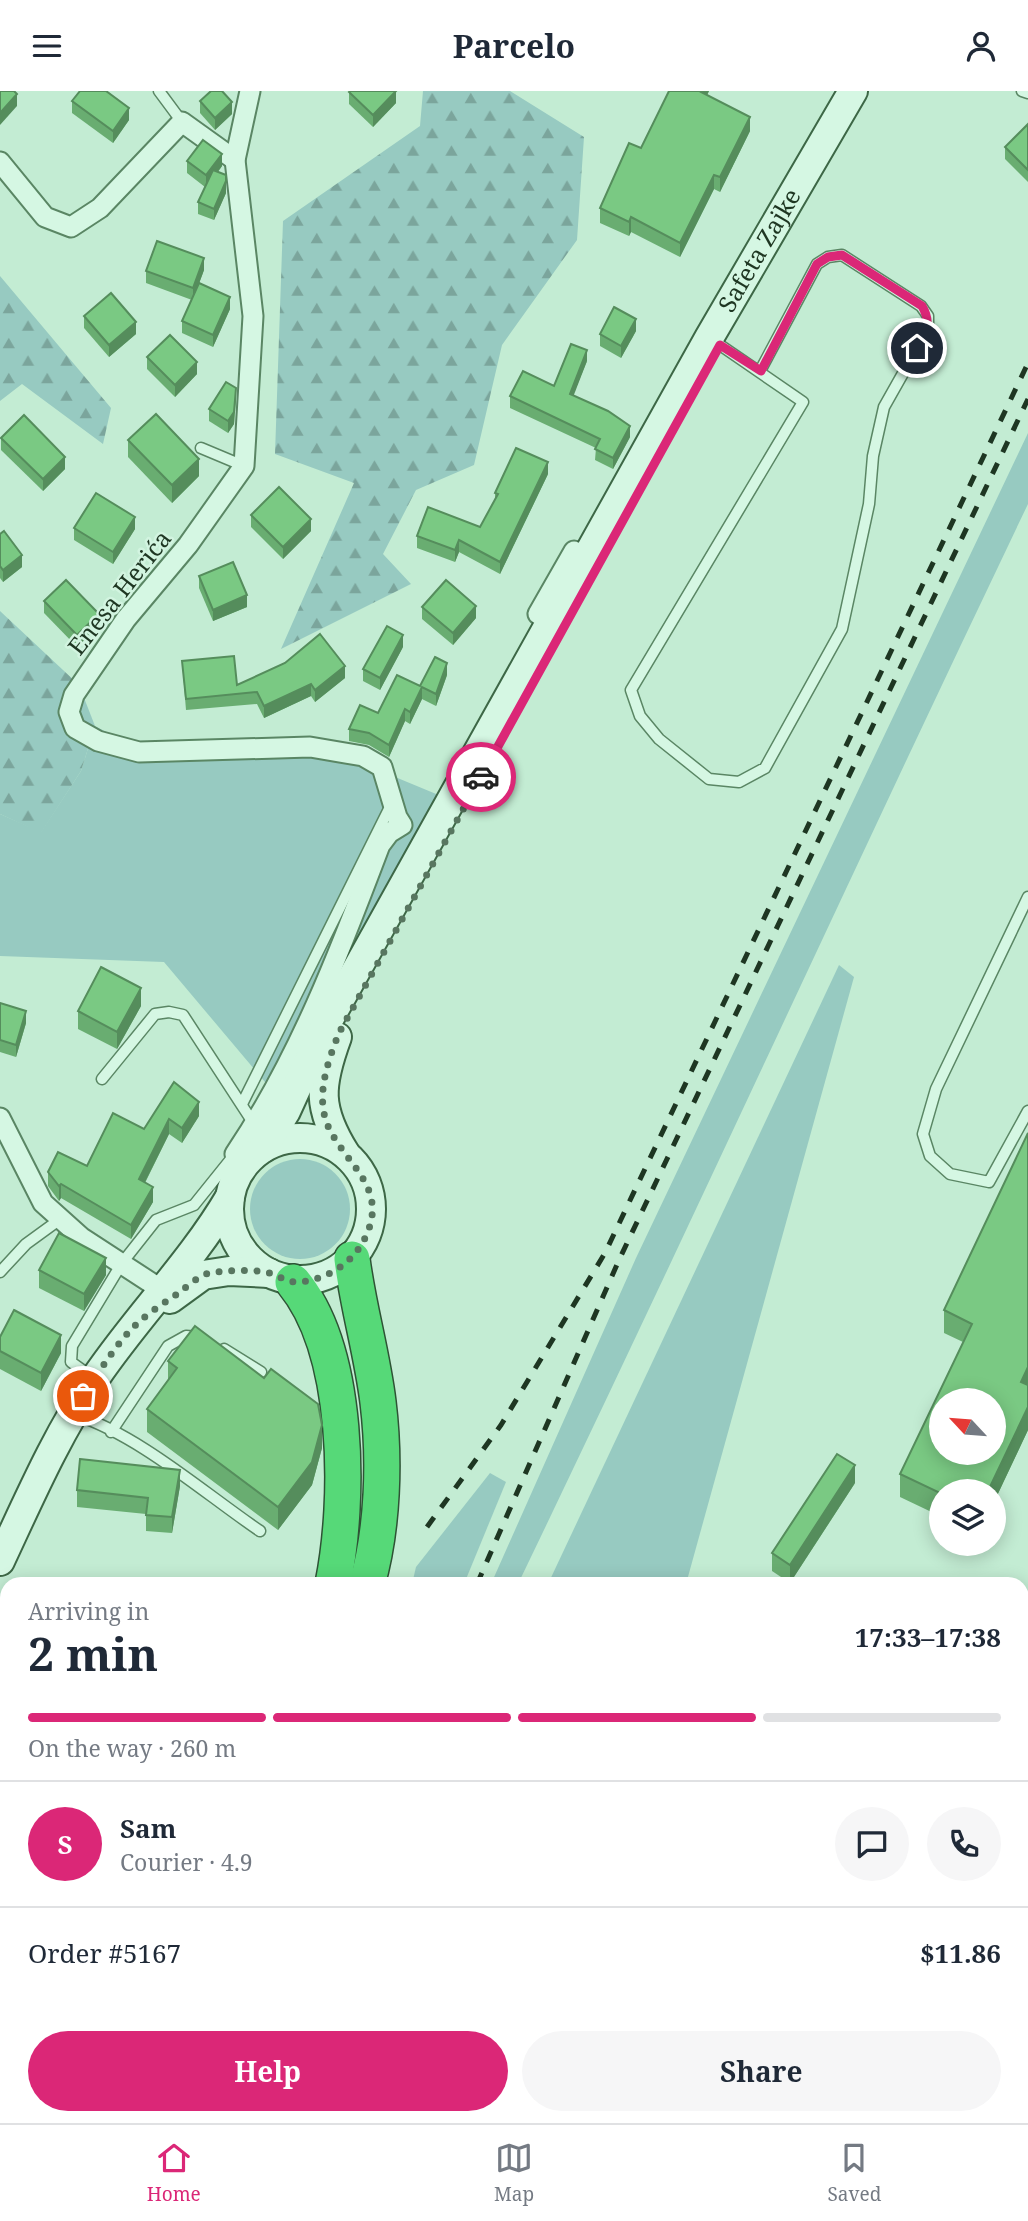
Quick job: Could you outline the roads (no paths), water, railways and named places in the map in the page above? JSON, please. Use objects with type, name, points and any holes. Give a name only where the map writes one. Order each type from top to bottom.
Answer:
[{"type":"highway","points":[[352,1258],[376,1392],[380,1433],[377,1531],[368,1577]]},
{"type":"highway","points":[[281,1278],[308,1300],[317,1320],[333,1381],[338,1420],[342,1511],[340,1548],[334,1577]]},
{"type":"main road","name":"Safeta Zajke","points":[[281,1278],[251,1260],[237,1242],[231,1228],[230,1197],[238,1163],[259,1136],[286,1111],[324,1028],[709,338],[853,91]]},
{"type":"main road","name":"Safeta Zajke","points":[[140,1321],[203,1275],[229,1271],[281,1278],[317,1278],[336,1271],[352,1258],[365,1239],[371,1216],[370,1192],[361,1171],[345,1153],[327,1125],[324,1097],[326,1067],[339,1033],[720,345],[868,91]]},
{"type":"main road","name":"Safeta Zajke","points":[[259,1136],[276,1142],[305,1137],[333,1145],[345,1153]]},
{"type":"main road","name":"Safeta Zajke","points":[[0,1562],[72,1414],[162,1290],[193,1255],[230,1197]]},
{"type":"street","points":[[244,466],[253,316],[234,160],[250,91]]},
{"type":"street","points":[[538,614],[837,91]]},
{"type":"street","points":[[0,162],[45,217],[71,227],[100,208],[182,122],[234,160]]},
{"type":"street","name":"Enesa Herića","points":[[244,466],[188,545],[126,619],[74,695],[69,712],[75,728],[98,741],[139,752],[310,747],[363,756],[382,767],[402,825]]},
{"type":"street","points":[[259,1136],[339,956],[380,845],[389,833],[402,825],[428,843]]},
{"type":"street","points":[[0,1118],[43,1203],[60,1220],[162,1290]]},
{"type":"lane","points":[[159,91],[182,122]]},
{"type":"lane","points":[[1022,91],[1028,93]]},
{"type":"lane","points":[[720,345],[803,402],[631,690],[640,716],[659,740],[709,779],[739,782],[765,768],[842,629],[869,504],[873,456],[884,407],[928,329],[928,316],[922,306],[842,255],[828,257],[817,264],[761,371]]},
{"type":"lane","points":[[201,447],[244,466]]},
{"type":"lane","points":[[242,1104],[391,796]]},
{"type":"lane","points":[[1028,897],[936,1089],[923,1134],[930,1156],[950,1174],[989,1182],[1028,1111]]},
{"type":"lane","points":[[103,1079],[155,1014],[169,1012],[183,1015],[242,1104],[259,1136]]},
{"type":"lane","points":[[95,1379],[71,1362],[72,1346],[122,1263],[156,1220],[194,1205],[238,1163]]},
{"type":"lane","points":[[0,1272],[26,1244],[60,1220]]},
{"type":"lane","points":[[111,1431],[168,1346],[186,1336],[205,1338]]},
{"type":"lane","points":[[216,1344],[261,1372]]},
{"type":"lane","points":[[72,1414],[111,1431],[147,1453],[260,1531]]},
{"type":"railway","points":[[427,1527],[501,1425],[605,1253],[1028,363]]},
{"type":"railway","points":[[480,1577],[619,1260],[1028,399]]}]
